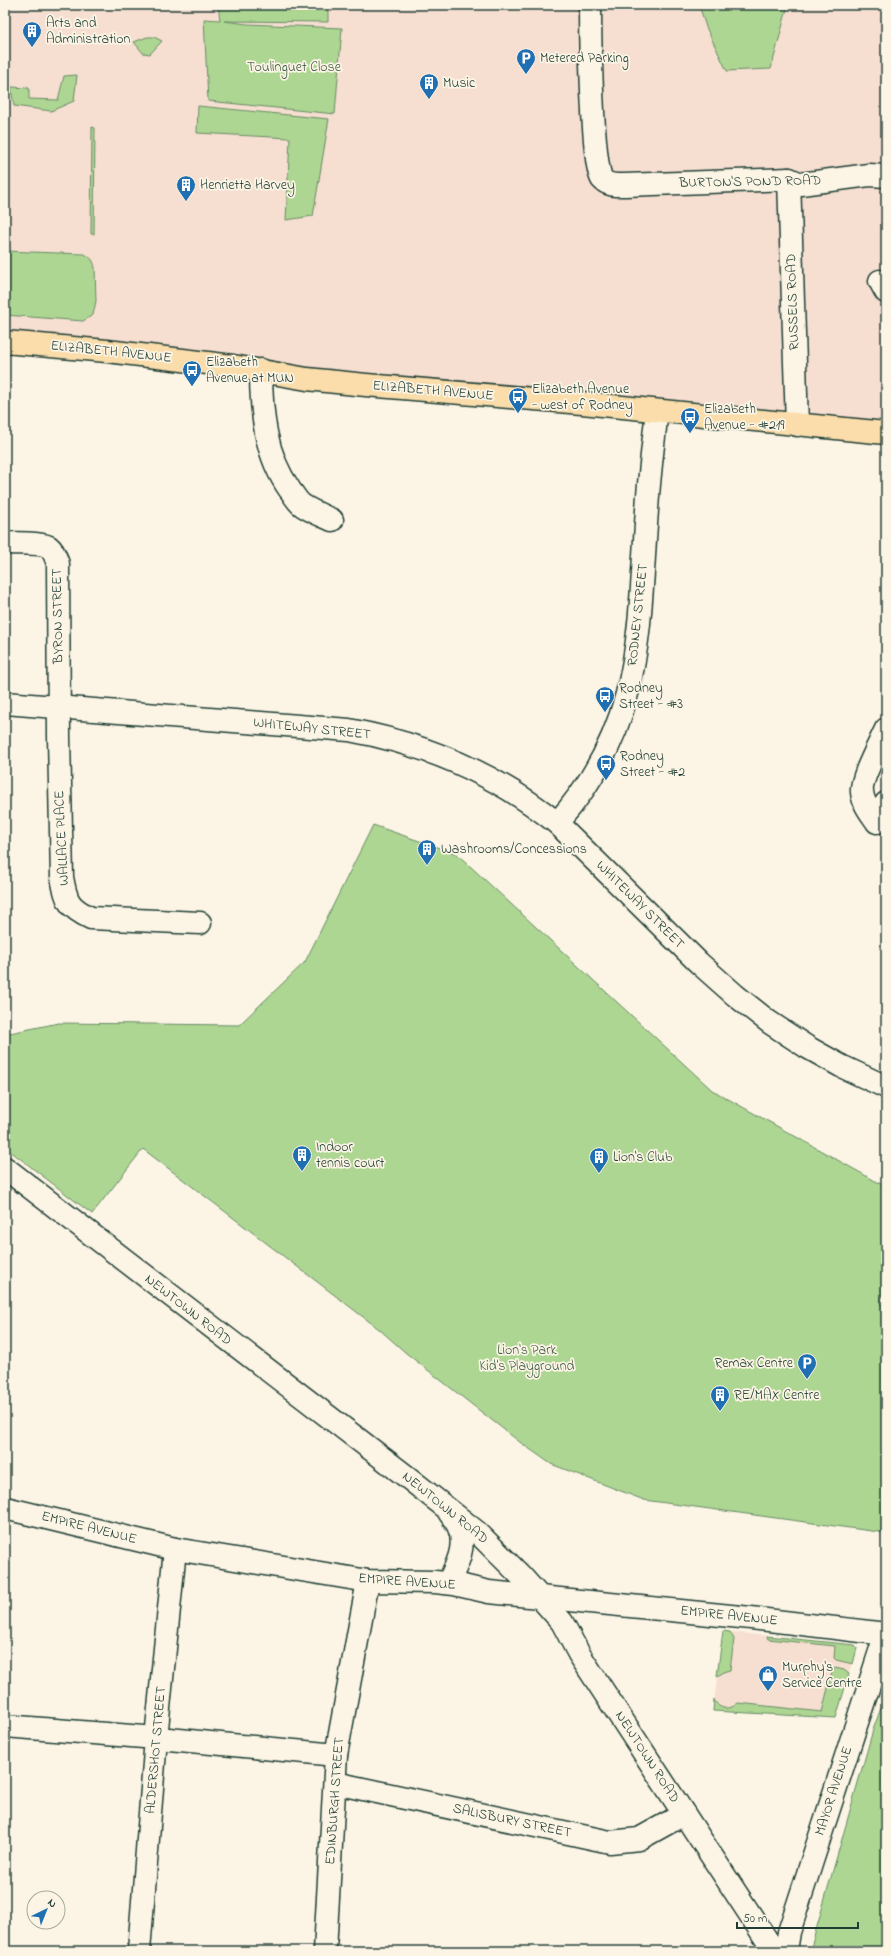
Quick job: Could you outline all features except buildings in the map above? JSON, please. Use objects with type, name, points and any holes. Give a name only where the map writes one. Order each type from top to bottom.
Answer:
[{"type":"main road","name":"ELIZABETH AVENUE","points":[[5,342],[107,351],[261,370],[307,379],[582,403],[797,426],[886,433]]},
{"type":"street","name":"BURTON'S POND ROAD","points":[[590,5],[590,55],[599,170],[602,179],[606,183],[614,185],[789,179],[801,184],[869,175],[886,176]]},
{"type":"street","name":"RUSSELS ROAD","points":[[789,179],[797,426]]},
{"type":"street","points":[[261,370],[261,401],[264,427],[273,457],[284,482],[300,504],[332,520]]},
{"type":"street","name":"RODNEY STREET","points":[[556,823],[583,788],[604,754],[616,730],[628,695],[637,650],[647,509],[657,411]]},
{"type":"street","name":"BYRON STREET","points":[[5,543],[42,545],[50,548],[58,564],[60,708]]},
{"type":"street","name":"WHITEWAY STREET","points":[[5,703],[314,726],[349,730],[416,746],[472,769],[518,794],[556,823],[699,963],[735,995],[769,1022],[807,1047],[841,1066],[886,1087]]},
{"type":"street","name":"WALLACE PLACE","points":[[60,708],[59,737],[62,877],[66,897],[76,911],[92,918],[200,923]]},
{"type":"street","points":[[883,819],[865,804],[861,791],[865,777],[886,729]]},
{"type":"street","name":"NEWTOWN ROAD","points":[[8,1175],[446,1507],[500,1554],[567,1629],[578,1654],[774,1951]]},
{"type":"street","points":[[446,1507],[459,1528],[461,1541],[459,1557],[448,1583]]},
{"type":"street","name":"EMPIRE AVENUE","points":[[5,1508],[176,1549],[368,1581],[448,1583],[476,1590],[751,1618],[886,1634]]},
{"type":"street","name":"ALDERSHOT STREET","points":[[139,1951],[156,1738],[176,1549]]},
{"type":"street","name":"EDINBURGH STREET","points":[[325,1951],[336,1755],[368,1581]]},
{"type":"street","name":"MAYOR AVENUE","points":[[786,1951],[789,1932],[886,1634]]},
{"type":"street","points":[[859,1714],[877,1689],[886,1681]]},
{"type":"street","points":[[5,1726],[156,1738],[336,1755]]},
{"type":"street","name":"SALISBURY STREET","points":[[335,1783],[610,1842],[639,1839],[684,1814]]},
{"type":"shaded area","points":[[5,5],[886,5],[886,433],[5,342]]},
{"type":"shaded area","points":[[723,1631],[857,1646],[836,1718],[713,1711]]},
{"type":"green space","name":"Toulinguet Close","points":[[218,5],[328,5],[328,22],[224,21],[247,24],[342,28],[335,114],[208,101],[204,19],[220,20]]},
{"type":"green space","points":[[699,5],[788,5],[771,69],[727,71],[706,27]]},
{"type":"green space","points":[[147,37],[154,37],[162,41],[150,54],[143,53],[134,42]]},
{"type":"green space","points":[[77,75],[74,101],[51,111],[14,106],[11,87],[29,88],[29,99],[58,100],[64,76]]},
{"type":"green space","points":[[198,106],[329,119],[313,216],[286,220],[290,138],[197,133]]},
{"type":"green space","points":[[92,127],[95,128],[94,234],[91,234]]},
{"type":"green space","points":[[5,251],[84,254],[89,256],[93,261],[95,268],[96,301],[93,315],[83,321],[5,315]]},
{"type":"green space","name":"Lion's Park Kid's Playground","points":[[373,825],[457,854],[712,1090],[886,1187],[886,1285],[880,1304],[886,1307],[886,1533],[644,1500],[551,1464],[521,1443],[406,1353],[379,1329],[143,1149],[92,1214],[5,1147],[5,1034],[59,1023],[239,1025],[305,962]]},
{"type":"green space","points":[[723,1631],[730,1632],[734,1639],[730,1670],[717,1676]]},
{"type":"green space","points":[[767,1636],[855,1645],[857,1648],[853,1664],[836,1660],[834,1658],[835,1646],[768,1639]]},
{"type":"green space","points":[[835,1668],[844,1670],[849,1674],[836,1718],[713,1711],[714,1699],[719,1706],[725,1708],[732,1707],[738,1703],[822,1712],[832,1672]]},
{"type":"green space","points":[[886,1703],[886,1951],[810,1951],[873,1730],[881,1708]]},
{"type":"place","name":"Arts and Administration","points":[[32,48]]},
{"type":"place","name":"Metered Parking","points":[[526,75]]},
{"type":"place","name":"Music","points":[[429,100]]},
{"type":"place","name":"Henrietta Harvey","points":[[186,202]]},
{"type":"place","name":"Elizabeth Avenue at MUN","points":[[192,387]]},
{"type":"place","name":"Elizabeth Avenue - west of Rodney","points":[[518,414]]},
{"type":"place","name":"Elizabeth Avenue - #219","points":[[690,434]]},
{"type":"place","name":"Rodney Street - #3","points":[[605,713]]},
{"type":"place","name":"Rodney Street - #2","points":[[606,781]]},
{"type":"place","name":"Washrooms/Concessions","points":[[427,866]]},
{"type":"place","name":"Indoor tennis court","points":[[302,1172]]},
{"type":"place","name":"Lion's Club","points":[[599,1174]]},
{"type":"place","name":"Remax Centre","points":[[807,1380]]},
{"type":"place","name":"RE/MAX Centre","points":[[720,1412]]},
{"type":"place","name":"Murphy's Service Centre","points":[[768,1692]]}]
